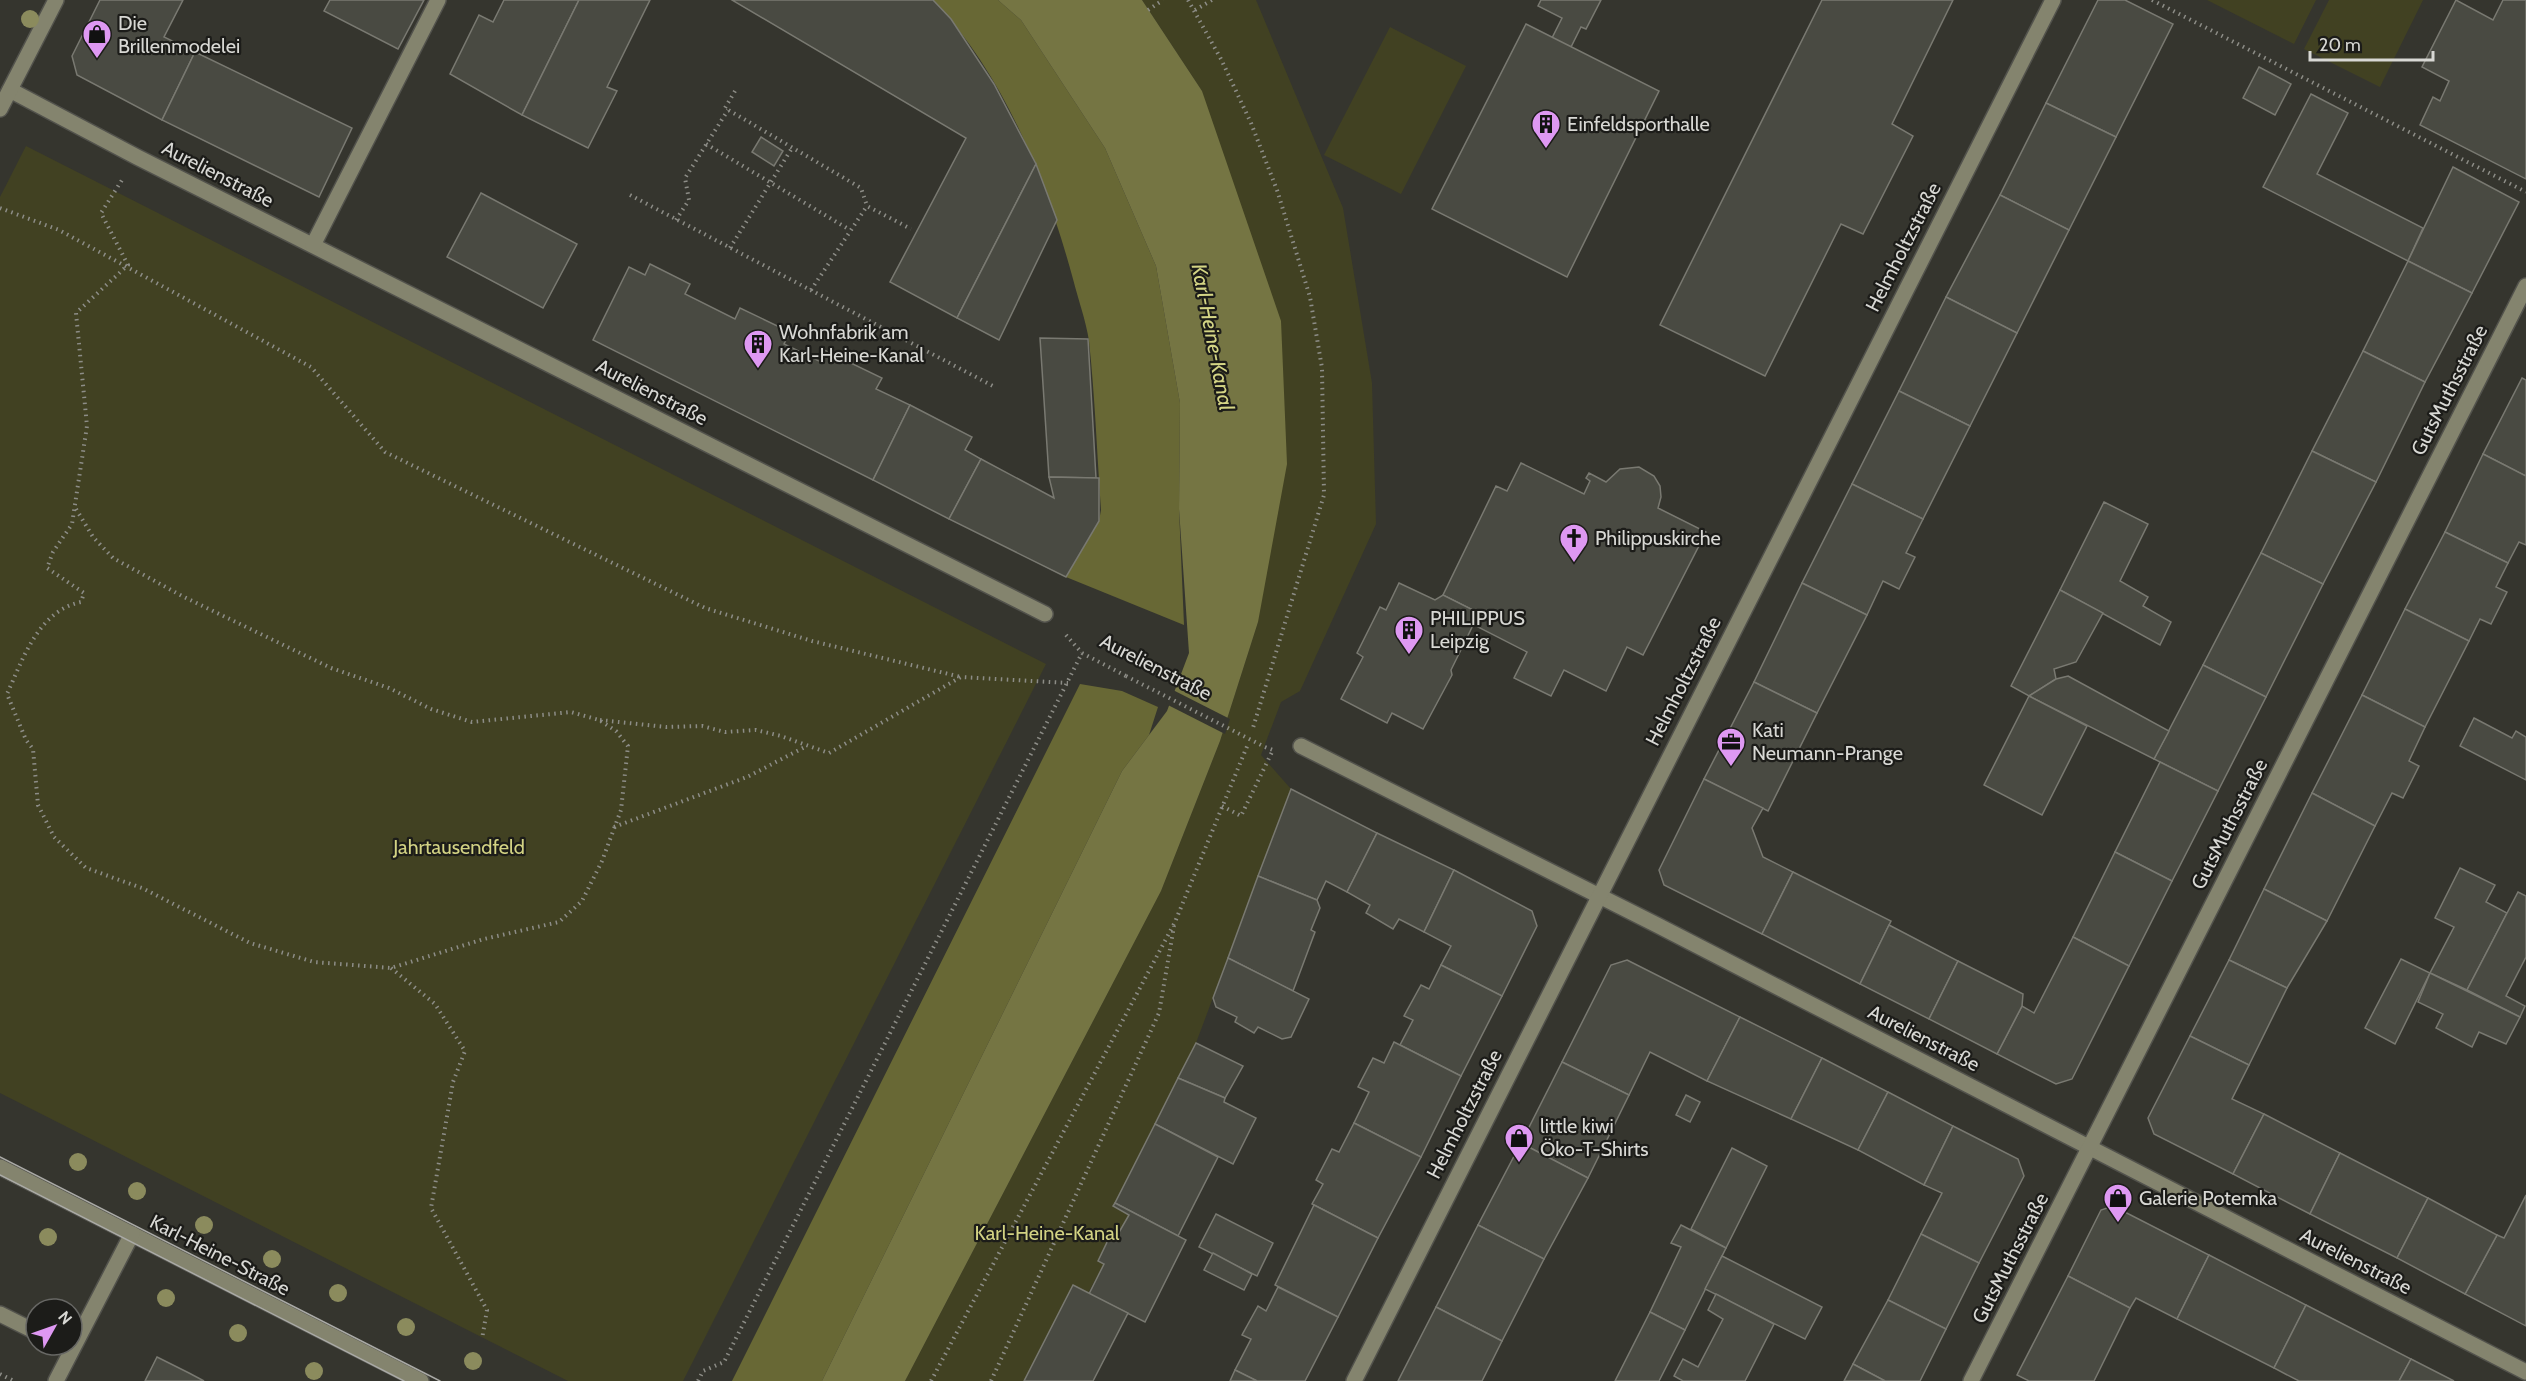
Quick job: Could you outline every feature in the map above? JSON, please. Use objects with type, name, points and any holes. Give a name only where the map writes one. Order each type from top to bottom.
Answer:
[{"type":"street","points":[[0,109],[56,0]]},
{"type":"street","points":[[313,246],[438,0]]},
{"type":"street","name":"Helmholtzstraße","points":[[1354,1381],[2053,0]]},
{"type":"street","name":"Aurelienstraße","points":[[10,90],[137,157],[1045,614]]},
{"type":"street","name":"GutsMuthsstraße","points":[[1971,1381],[2526,286]]},
{"type":"street","name":"Aurelienstraße","points":[[1301,746],[1598,895],[2526,1372]]},
{"type":"street","name":"Karl-Heine-Straße","points":[[0,1167],[421,1381]]},
{"type":"street","points":[[84,1317],[132,1234]]},
{"type":"street","points":[[0,1314],[24,1326]]},
{"type":"street","points":[[56,1381],[64,1357]]},
{"type":"path","points":[[1148,10],[1163,0]]},
{"type":"path","points":[[1188,0],[1221,59],[1251,123],[1277,190],[1310,297],[1322,368],[1324,495],[1252,731]]},
{"type":"path","points":[[1195,10],[1212,0]]},
{"type":"path","points":[[2152,0],[2526,192]]},
{"type":"path","points":[[735,92],[725,108],[861,188],[867,206],[911,229]]},
{"type":"path","points":[[676,220],[689,200],[685,178],[728,110]]},
{"type":"path","points":[[706,144],[850,230]]},
{"type":"path","points":[[730,248],[792,148]]},
{"type":"path","points":[[128,265],[101,213],[137,157]]},
{"type":"path","points":[[630,195],[993,386]]},
{"type":"path","points":[[811,290],[867,206]]},
{"type":"path","points":[[0,208],[59,230],[128,265],[311,367],[385,452],[705,608],[812,641],[961,677],[1069,683]]},
{"type":"path","points":[[128,265],[76,313],[87,426],[72,524],[53,552],[47,568],[84,593],[81,602],[58,611],[42,625],[7,694],[26,740],[33,749],[39,805],[54,837],[87,868],[142,888],[250,943],[314,962],[391,968],[484,939],[559,922],[582,901],[602,861],[621,810],[628,746],[616,731],[599,720]]},
{"type":"path","points":[[76,509],[93,537],[113,558],[182,596],[331,668],[389,688],[431,709],[471,722],[572,712],[599,720],[666,727],[702,726],[725,732],[756,730],[829,753],[961,677]]},
{"type":"path","name":"Aurelienstraße","points":[[1045,614],[1083,653],[1265,747]]},
{"type":"path","points":[[698,1381],[703,1371],[724,1362],[1083,653]]},
{"type":"path","points":[[932,1381],[1174,922],[1248,744]]},
{"type":"path","points":[[614,827],[747,777],[806,747]]},
{"type":"path","points":[[1222,807],[1241,816],[1273,750]]},
{"type":"path","points":[[991,1381],[1159,1013],[1174,922]]},
{"type":"path","points":[[391,968],[435,1004],[465,1051],[453,1082],[431,1208],[487,1310],[482,1339]]},
{"type":"path","points":[[0,1374],[15,1381]]},
{"type":"green space","name":"Karl-Heine-Kanal","points":[[1142,0],[1256,0],[1343,208],[1372,383],[1376,524],[1300,691],[1281,702],[1261,755],[1291,789],[1196,1043],[1114,1206],[1129,1215],[1118,1234],[1112,1232],[1098,1260],[1104,1264],[1088,1293],[1024,1381],[905,1381],[1161,891],[1220,741],[1258,622],[1202,91]]},
{"type":"green space","points":[[2207,0],[2316,0],[2294,44]]},
{"type":"green space","points":[[2329,0],[2423,0],[2380,87],[2304,49]]},
{"type":"green space","points":[[1390,27],[1466,66],[1401,194],[1324,155]]},
{"type":"green space","name":"Jahrtausendfeld","points":[[26,146],[1046,664],[683,1381],[568,1381],[0,1093],[0,197]]},
{"type":"shaded area","points":[[933,0],[998,0],[1021,20],[1105,148],[1156,266],[1180,403],[1179,509],[1184,625],[1066,577],[1099,521],[1101,510],[1093,383],[1086,326],[1050,204],[1020,131],[981,62],[959,30]]},
{"type":"shaded area","points":[[1080,684],[1122,691],[1158,707],[1149,735],[1122,771],[822,1381],[732,1381]]},
{"type":"water","points":[[998,0],[1142,0],[1202,91],[1281,321],[1287,464],[1258,622],[1220,741],[1161,891],[905,1381],[822,1381],[1122,771],[1167,711],[1189,653],[1179,509],[1180,403],[1156,266],[1105,148],[1021,20]]},
{"type":"pier","points":[[1171,689],[1230,719],[1225,734],[1166,704]]},
{"type":"building","points":[[100,0],[183,0],[164,37],[195,52],[162,120],[77,75],[72,56]]},
{"type":"building","points":[[330,0],[424,0],[398,49],[324,11]]},
{"type":"building","points":[[504,0],[579,0],[522,115],[450,74],[479,15],[493,22]]},
{"type":"building","points":[[579,0],[650,0],[607,87],[617,91],[588,148],[522,115]]},
{"type":"building","points":[[732,0],[933,0],[951,19],[994,84],[1036,164],[957,318],[890,282],[966,138]]},
{"type":"building","points":[[1541,0],[1601,0],[1586,29],[1581,27],[1571,47],[1552,38],[1562,18],[1538,6]]},
{"type":"building","points":[[1822,0],[1953,0],[1892,124],[1913,136],[1863,234],[1841,224],[1765,376],[1660,325]]},
{"type":"building","points":[[2098,0],[2125,0],[2173,24],[2116,137],[2046,103]]},
{"type":"building","points":[[2456,0],[2493,20],[2503,0],[2526,0],[2526,179],[2420,125],[2433,97],[2440,101],[2449,81],[2422,67]]},
{"type":"building","name":"Einfeldsporthalle","points":[[1526,24],[1659,91],[1567,277],[1432,209]]},
{"type":"building","points":[[195,52],[352,128],[319,197],[162,120]]},
{"type":"building","points":[[2259,67],[2291,84],[2275,115],[2243,98]]},
{"type":"building","points":[[2311,94],[2348,113],[2317,174],[2423,228],[2408,261],[2263,187]]},
{"type":"building","points":[[2046,103],[2116,137],[2069,230],[2000,195]]},
{"type":"building","points":[[761,137],[783,151],[774,166],[752,152]]},
{"type":"building","points":[[1036,164],[1057,220],[999,340],[957,318]]},
{"type":"building","points":[[2453,167],[2519,202],[2472,293],[2408,261]]},
{"type":"building","points":[[481,193],[577,244],[543,308],[447,257]]},
{"type":"building","points":[[2000,195],[2069,230],[2017,333],[1946,297]]},
{"type":"building","points":[[2408,261],[2472,293],[2425,382],[2363,351]]},
{"type":"building","name":"Wohnfabrik am Karl-Heine-Kanal","points":[[650,264],[690,284],[685,294],[735,319],[740,308],[790,332],[784,344],[819,361],[824,350],[882,378],[876,389],[910,405],[873,480],[593,340],[629,267],[645,275]]},
{"type":"building","points":[[1946,297],[2017,333],[1970,426],[1899,391]]},
{"type":"building","points":[[1040,338],[1088,339],[1096,478],[1049,477]]},
{"type":"building","points":[[2363,351],[2425,382],[2376,482],[2312,451]]},
{"type":"building","points":[[2522,378],[2526,380],[2526,476],[2483,454]]},
{"type":"building","points":[[1899,391],[1970,426],[1923,519],[1852,484]]},
{"type":"building","points":[[910,405],[972,437],[965,450],[981,459],[949,519],[873,480]]},
{"type":"building","points":[[2312,451],[2376,482],[2323,584],[2261,553]]},
{"type":"building","points":[[2483,454],[2526,476],[2526,545],[2519,542],[2508,563],[2445,532]]},
{"type":"building","points":[[981,459],[1054,498],[1049,477],[1099,478],[1099,521],[1066,577],[949,519]]},
{"type":"building","name":"Philippuskirche","points":[[1521,463],[1584,494],[1590,481],[1586,478],[1589,473],[1606,482],[1620,469],[1639,467],[1654,476],[1660,486],[1661,497],[1658,508],[1706,532],[1643,655],[1627,647],[1606,691],[1564,670],[1551,696],[1514,678],[1527,652],[1474,625],[1479,613],[1443,595],[1496,486],[1507,491]]},
{"type":"building","points":[[1852,484],[1923,519],[1906,553],[1915,557],[1899,589],[1883,581],[1867,615],[1802,583]]},
{"type":"building","points":[[2104,502],[2148,524],[2120,581],[2148,597],[2143,606],[2171,622],[2160,645],[2060,590]]},
{"type":"building","points":[[2445,532],[2508,563],[2496,587],[2507,592],[2491,624],[2480,619],[2469,641],[2405,609]]},
{"type":"building","points":[[2261,553],[2323,584],[2266,697],[2203,665]]},
{"type":"building","name":"PHILIPPUS Leipzig","points":[[1399,583],[1435,600],[1443,595],[1479,613],[1451,670],[1452,675],[1423,729],[1392,713],[1387,723],[1341,699],[1363,657],[1357,653],[1380,607],[1386,610]]},
{"type":"building","points":[[1802,583],[1867,615],[1817,713],[1754,682]]},
{"type":"building","points":[[2060,590],[2103,613],[2076,662],[2054,669],[2056,679],[2029,696],[2011,686]]},
{"type":"building","points":[[2405,609],[2469,641],[2425,727],[2362,695]]},
{"type":"building","points":[[2203,665],[2266,697],[2218,791],[2154,759]]},
{"type":"building","points":[[2068,676],[2169,731],[2154,759],[2029,696],[2056,679]]},
{"type":"building","points":[[1754,682],[1817,713],[1768,811],[1704,779]]},
{"type":"building","points":[[2362,695],[2425,727],[2409,761],[2419,766],[2403,798],[2392,793],[2375,826],[2312,793]]},
{"type":"building","points":[[2029,696],[2087,726],[2042,815],[1984,785]]},
{"type":"building","points":[[2474,718],[2512,738],[2516,731],[2526,737],[2526,780],[2460,746]]},
{"type":"building","points":[[2160,762],[2218,791],[2172,881],[2115,852]]},
{"type":"building","points":[[1704,779],[1763,808],[1752,828],[1763,857],[1793,872],[1762,934],[1664,885],[1659,870]]},
{"type":"building","points":[[1291,789],[1377,833],[1347,892],[1326,881],[1317,900],[1258,876]]},
{"type":"building","points":[[2312,793],[2375,826],[2327,921],[2264,889]]},
{"type":"building","points":[[1377,833],[1454,870],[1424,932],[1399,919],[1393,929],[1366,913],[1370,905],[1347,892]]},
{"type":"building","points":[[2115,852],[2172,881],[2129,966],[2073,937]]},
{"type":"building","points":[[2460,868],[2495,885],[2486,902],[2507,913],[2467,990],[2430,973],[2454,927],[2435,918]]},
{"type":"building","points":[[1454,870],[1532,911],[1537,926],[1502,996],[1441,965],[1451,946],[1424,932]]},
{"type":"building","points":[[1793,872],[1891,921],[1860,984],[1762,934]]},
{"type":"building","points":[[1258,876],[1317,900],[1320,908],[1311,930],[1315,932],[1293,991],[1228,958]]},
{"type":"building","points":[[2264,889],[2327,921],[2287,988],[2229,960]]},
{"type":"building","points":[[2518,892],[2526,896],[2526,957],[2506,996],[2525,1006],[2520,1017],[2467,990]]},
{"type":"building","points":[[1889,925],[1958,961],[1929,1019],[1860,984]]},
{"type":"building","points":[[2073,937],[2129,966],[2072,1079],[2056,1084],[1997,1054],[2022,1006],[2034,1013]]},
{"type":"building","points":[[1228,958],[1309,999],[1291,1037],[1282,1039],[1258,1027],[1254,1033],[1235,1022],[1237,1017],[1216,1007],[1213,998]]},
{"type":"building","points":[[2401,959],[2430,973],[2395,1044],[2365,1028]]},
{"type":"building","points":[[1627,960],[1740,1017],[1707,1081],[1650,1052],[1629,1095],[1562,1062],[1611,965]]},
{"type":"building","points":[[2229,960],[2287,988],[2249,1065],[2190,1036]]},
{"type":"building","points":[[1958,961],[2023,994],[2022,1006],[1997,1054],[1929,1019]]},
{"type":"building","points":[[1441,965],[1502,996],[1461,1076],[1400,1045],[1413,1020],[1404,1016],[1421,985],[1429,989]]},
{"type":"building","points":[[2430,973],[2520,1017],[2506,1044],[2479,1032],[2472,1047],[2436,1028],[2443,1014],[2418,1002]]},
{"type":"building","points":[[1740,1017],[1822,1058],[1791,1119],[1707,1081]]},
{"type":"building","points":[[2190,1036],[2249,1065],[2232,1099],[2264,1114],[2233,1174],[2154,1134],[2148,1118]]},
{"type":"building","points":[[1394,1042],[1461,1076],[1421,1157],[1354,1123],[1369,1092],[1358,1087],[1373,1058],[1384,1063]]},
{"type":"building","points":[[1196,1043],[1243,1066],[1225,1098],[1178,1078]]},
{"type":"building","points":[[1822,1058],[1888,1092],[1858,1150],[1791,1119]]},
{"type":"building","points":[[1562,1062],[1629,1095],[1588,1178],[1521,1143]]},
{"type":"building","points":[[1178,1078],[1225,1098],[1224,1102],[1256,1118],[1233,1164],[1155,1124]]},
{"type":"building","points":[[1888,1092],[1953,1126],[1924,1185],[1858,1150]]},
{"type":"building","points":[[1686,1095],[1700,1102],[1690,1122],[1676,1115]]},
{"type":"building","points":[[2264,1114],[2340,1153],[2310,1214],[2233,1174]]},
{"type":"building","points":[[1354,1123],[1421,1157],[1378,1238],[1312,1204],[1323,1184],[1316,1180],[1332,1149],[1339,1152]]},
{"type":"building","points":[[1155,1124],[1218,1157],[1178,1236],[1115,1203]]},
{"type":"building","points":[[1953,1126],[2018,1159],[2024,1176],[1979,1263],[1921,1234],[1942,1193],[1924,1185]]},
{"type":"building","points":[[1521,1143],[1588,1178],[1544,1259],[1478,1225]]},
{"type":"building","points":[[1732,1148],[1767,1166],[1726,1248],[1691,1229]]},
{"type":"building","points":[[2340,1153],[2428,1198],[2397,1258],[2310,1214]]},
{"type":"building","points":[[2526,1195],[2526,1326],[2465,1294],[2497,1235],[2504,1238]]},
{"type":"building","points":[[2428,1198],[2497,1235],[2465,1294],[2397,1258]]},
{"type":"building","points":[[1115,1203],[1186,1240],[1145,1322],[1089,1294],[1104,1264],[1098,1261],[1112,1232],[1118,1234],[1129,1215],[1113,1206]]},
{"type":"building","points":[[1314,1205],[1378,1238],[1338,1317],[1275,1285]]},
{"type":"building","points":[[2113,1206],[2209,1255],[2177,1319],[2136,1298],[2130,1308],[2068,1276],[2101,1210]]},
{"type":"building","points":[[1216,1214],[1273,1243],[1257,1276],[1199,1247]]},
{"type":"building","points":[[1478,1225],[1544,1259],[1502,1341],[1436,1307]]},
{"type":"building","points":[[1681,1225],[1726,1248],[1685,1330],[1650,1312],[1681,1247],[1671,1243]]},
{"type":"building","points":[[1921,1234],[1979,1263],[1946,1329],[1888,1300]]},
{"type":"building","points":[[1213,1253],[1252,1274],[1244,1290],[1204,1270]]},
{"type":"building","points":[[2209,1255],[2306,1305],[2274,1368],[2177,1319]]},
{"type":"building","points":[[1722,1256],[1822,1307],[1805,1339],[1705,1289]]},
{"type":"building","points":[[2068,1276],[2130,1308],[2094,1381],[2029,1381],[2017,1375]]},
{"type":"building","points":[[1073,1285],[1128,1313],[1093,1381],[1024,1381]]},
{"type":"building","points":[[1278,1287],[1338,1317],[1305,1381],[1257,1381],[1235,1370],[1251,1339],[1242,1335],[1258,1306],[1266,1311]]},
{"type":"building","points":[[1716,1294],[1774,1324],[1745,1381],[1683,1381],[1674,1376],[1683,1359],[1698,1367],[1723,1319],[1708,1310]]},
{"type":"building","points":[[1888,1300],[1946,1329],[1920,1381],[1885,1381],[1853,1364]]},
{"type":"building","points":[[2306,1305],[2411,1359],[2399,1381],[2299,1381],[2274,1368]]},
{"type":"building","points":[[1436,1307],[1502,1341],[1482,1381],[1398,1381]]},
{"type":"building","points":[[1650,1312],[1685,1330],[1659,1381],[1615,1381]]},
{"type":"building","points":[[157,1357],[189,1373],[204,1381],[145,1381]]},
{"type":"building","points":[[2411,1359],[2454,1381],[2399,1381]]},
{"type":"building","points":[[1853,1364],[1885,1381],[1844,1381]]},
{"type":"building","points":[[1235,1370],[1257,1381],[1230,1381]]},
{"type":"tram line","points":[[0,1157],[440,1381]]},
{"type":"tram line","points":[[0,1175],[404,1381]]},
{"type":"place","name":"Die Brillenmodelei","points":[[97,60]]},
{"type":"place","name":"Einfeldsporthalle","points":[[1546,150]]},
{"type":"place","name":"Wohnfabrik am Karl-Heine-Kanal","points":[[758,370]]},
{"type":"place","name":"Philippuskirche","points":[[1574,564]]},
{"type":"place","name":"PHILIPPUS Leipzig","points":[[1409,656]]},
{"type":"place","name":"Kati Neumann-Prange","points":[[1731,768]]},
{"type":"place","name":"little kiwi Öko-T-Shirts","points":[[1519,1164]]},
{"type":"place","name":"Galerie Potemka","points":[[2118,1224]]}]
